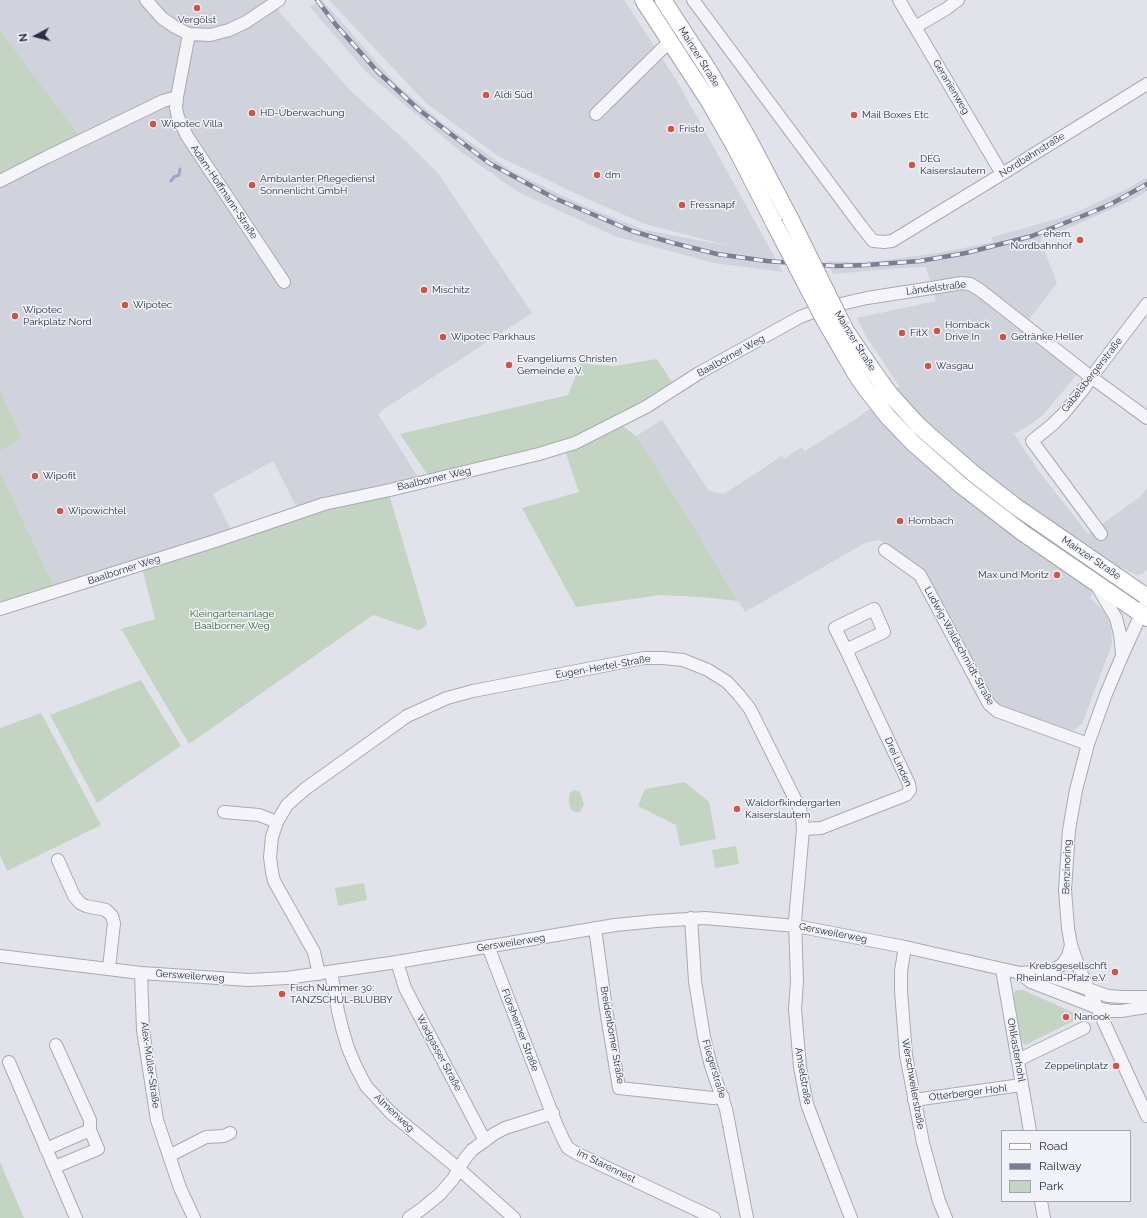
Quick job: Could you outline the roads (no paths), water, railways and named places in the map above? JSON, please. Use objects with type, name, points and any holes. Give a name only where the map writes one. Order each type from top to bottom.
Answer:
[{"type":"main road","name":"Mainzer Straße","points":[[643,0],[710,103],[735,147],[774,223],[833,320],[846,331],[890,393],[918,425],[974,474],[1015,506],[1147,597]]},
{"type":"main road","name":"Mainzer Straße","points":[[662,0],[708,69],[749,140],[791,220],[833,320],[833,336],[863,385],[888,417],[913,443],[946,473],[1023,533],[1095,583],[1145,611]]},
{"type":"street","points":[[146,0],[162,18],[175,27],[189,34],[210,35],[229,30],[246,22],[279,0]]},
{"type":"street","name":"Nordbahnstraße","points":[[693,0],[873,241],[892,241],[1147,84]]},
{"type":"street","name":"Geranienweg","points":[[899,0],[1002,174]]},
{"type":"street","points":[[915,27],[946,9],[958,0]]},
{"type":"street","name":"Adam-Hoffmann-Straße","points":[[189,34],[177,97],[176,108],[178,117],[187,136],[284,282]]},
{"type":"street","name":"Mainzer Straße","points":[[596,114],[670,41]]},
{"type":"street","points":[[0,181],[164,101],[177,97]]},
{"type":"street","name":"Ländelstraße","points":[[848,302],[961,283],[970,284],[980,290],[1091,377],[1147,418]]},
{"type":"street","name":"Baalborner Weg","points":[[0,609],[208,543],[324,504],[390,490],[539,454],[575,443],[641,409],[699,373],[800,317],[824,308],[848,302]]},
{"type":"street","name":"Gabelsbergerstraße","points":[[1101,534],[1032,441],[1064,413],[1147,304]]},
{"type":"street","name":"Ludwig-Waldschmidt-Straße","points":[[885,550],[920,575],[990,704],[997,712],[1088,744]]},
{"type":"street","points":[[1095,583],[1116,618],[1120,634],[1122,656]]},
{"type":"street","name":"Benzinoring","points":[[1145,611],[1122,656],[1106,694],[1088,744],[1076,790],[1068,830],[1065,890],[1071,945],[1079,968],[1147,1116]]},
{"type":"street","name":"Drei Linden","points":[[803,829],[821,828],[906,795],[910,790],[909,784],[846,650]]},
{"type":"street","name":"Eugen-Hertel-Straße","points":[[319,974],[314,952],[274,881],[272,872],[270,858],[271,845],[277,822],[287,805],[305,789],[407,716],[436,702],[472,691],[644,658],[683,660],[708,670],[727,682],[740,695],[750,709],[800,809],[803,829],[795,921],[796,926]]},
{"type":"street","points":[[224,812],[258,815],[277,822]]},
{"type":"street","points":[[58,860],[74,896],[80,903],[86,906],[106,910],[112,916],[114,923],[109,968]]},
{"type":"street","name":"Gersweilerweg","points":[[0,956],[142,972],[249,980],[287,978],[398,962],[595,928],[691,918],[796,926],[1020,973],[1033,972],[1044,974],[1108,996],[1147,997]]},
{"type":"street","name":"Fliegerstraße","points":[[691,918],[695,981],[699,1012],[710,1066],[723,1097],[747,1218]]},
{"type":"street","name":"Amselstraße","points":[[796,926],[795,1008],[800,1067],[807,1104],[829,1165],[851,1218]]},
{"type":"street","name":"Breidenborner Straße","points":[[595,928],[619,1088],[713,1098],[723,1097]]},
{"type":"street","points":[[1044,974],[1063,964],[1068,956],[1071,945]]},
{"type":"street","name":"Flörsheimer Straße","points":[[488,946],[552,1113]]},
{"type":"street","name":"Werschweilerstraße","points":[[905,948],[901,971],[901,991],[906,1055],[914,1100],[929,1166],[946,1218]]},
{"type":"street","name":"Wadgasser Straße","points":[[398,962],[405,988],[485,1141]]},
{"type":"street","name":"Ohlkasterhohl","points":[[1002,969],[1030,1130]]},
{"type":"street","name":"Alex-Müller-Straße","points":[[142,972],[143,1030],[157,1120],[180,1188],[194,1218]]},
{"type":"street","name":"Almenweg","points":[[331,972],[338,1011],[346,1041],[356,1067],[366,1086],[391,1113],[459,1169],[514,1218]]},
{"type":"street","name":"Gersweilerweg","points":[[1020,973],[1032,982],[1098,1008],[1111,1011],[1121,1011],[1147,1007]]},
{"type":"street","points":[[1018,1060],[1084,1028]]},
{"type":"street","points":[[55,1168],[98,1149],[90,1130],[90,1120],[56,1045]]},
{"type":"street","points":[[9,1062],[76,1218]]},
{"type":"street","name":"Otterberger Hohl","points":[[914,1100],[1022,1085]]},
{"type":"street","points":[[409,1218],[440,1194],[453,1179],[464,1160],[472,1150],[505,1128],[552,1113]]},
{"type":"street","name":"Im Starennest","points":[[552,1113],[568,1148],[714,1218]]},
{"type":"street","points":[[46,1149],[90,1130]]},
{"type":"street","points":[[169,1156],[206,1137],[224,1136],[230,1133]]},
{"type":"street","points":[[1041,1202],[1044,1218]]},
{"type":"waterway","points":[[171,181],[174,177],[179,175],[180,169]]},
{"type":"railway","points":[[317,0],[336,25],[377,71],[418,109],[489,163],[554,198],[632,231],[717,254],[767,261],[835,266],[920,261],[966,253],[1032,236],[1111,204],[1147,184]]},
{"type":"place","name":"Vergölst","points":[[197,8]]},
{"type":"place","name":"Aldi Süd","points":[[486,95]]},
{"type":"place","name":"HD-Überwachung","points":[[252,113]]},
{"type":"place","name":"Mail Boxes Etc.","points":[[854,115]]},
{"type":"place","name":"Wipotec Villa","points":[[153,124]]},
{"type":"place","name":"Fristo","points":[[671,129]]},
{"type":"place","name":"DEG Kaiserslautern","points":[[912,165]]},
{"type":"place","name":"dm","points":[[597,175]]},
{"type":"place","name":"Ambulanter Pflegedienst Sonnenlicht GmbH","points":[[252,185]]},
{"type":"place","name":"Fressnapf","points":[[682,205]]},
{"type":"place","name":"ehem. Nordbahnhof","points":[[1080,240]]},
{"type":"place","name":"Mischitz","points":[[424,290]]},
{"type":"place","name":"Wipotec","points":[[125,305]]},
{"type":"place","name":"Wipotec Parkplatz Nord","points":[[15,316]]},
{"type":"place","name":"Hornback Drive In","points":[[937,331]]},
{"type":"place","name":"FitX","points":[[902,333]]},
{"type":"place","name":"Wipotec Parkhaus","points":[[443,337]]},
{"type":"place","name":"Getränke Heller","points":[[1003,337]]},
{"type":"place","name":"Evangeliums Christen Gemeinde e.V.","points":[[509,365]]},
{"type":"place","name":"Wasgau","points":[[928,366]]},
{"type":"place","name":"Wipofit","points":[[35,476]]},
{"type":"place","name":"Wipowichtel","points":[[60,511]]},
{"type":"place","name":"Hornbach","points":[[900,521]]},
{"type":"place","name":"Max und Moritz","points":[[1057,575]]},
{"type":"place","name":"Waldorfkindergarten Kaiserslautern","points":[[737,809]]},
{"type":"place","name":"Krebsgesellschft Rheinland-Pfalz e.V.","points":[[1115,972]]},
{"type":"place","name":"Fisch Nummer 30: TANZSCHUL-BLUBBY","points":[[282,994]]},
{"type":"place","name":"Nanook","points":[[1066,1017]]},
{"type":"place","name":"Zeppelinplatz","points":[[1116,1066]]},
{"type":"park label","name":"Kleingartenanlage Baalborner Weg","points":[[232,620]]}]
